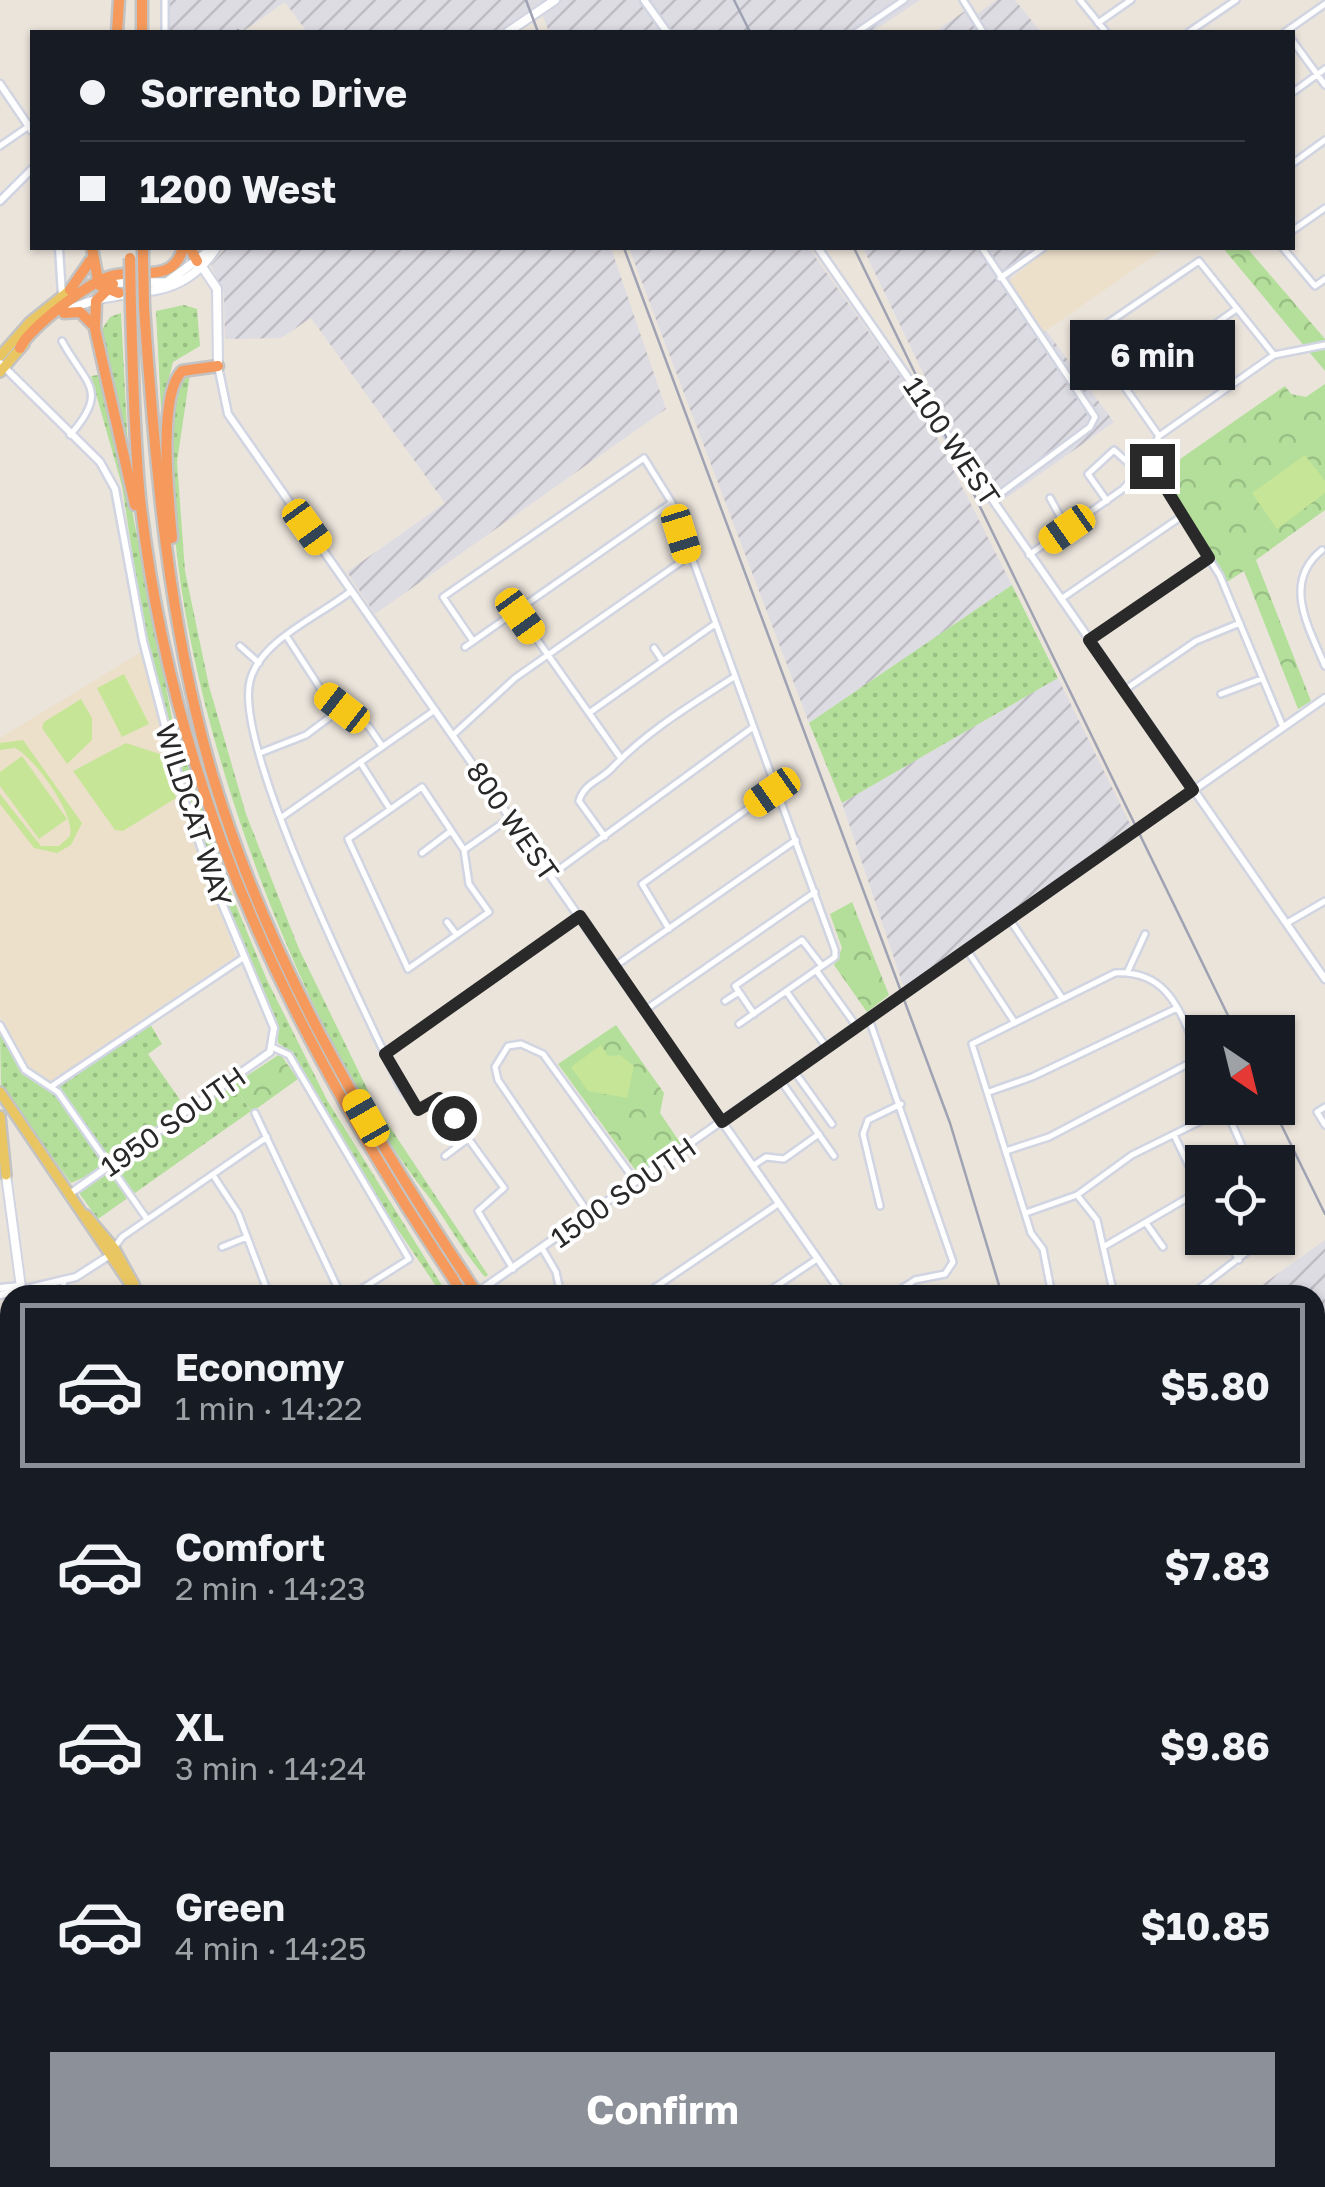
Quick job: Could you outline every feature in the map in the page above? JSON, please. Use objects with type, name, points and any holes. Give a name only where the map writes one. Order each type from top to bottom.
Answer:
[{"type":"highway","points":[[121,30],[122,0]]},
{"type":"highway","points":[[142,5],[144,30]]},
{"type":"highway","points":[[95,329],[114,275],[162,273],[185,250]]},
{"type":"highway","points":[[188,250],[200,264]]},
{"type":"highway","points":[[66,293],[84,276],[92,252]]},
{"type":"highway","points":[[92,252],[106,289]]},
{"type":"highway","points":[[130,253],[176,609],[213,778],[274,944],[369,1123],[462,1285]]},
{"type":"highway","points":[[143,253],[138,308],[140,500],[155,594]]},
{"type":"highway","points":[[20,348],[40,324],[106,289]]},
{"type":"highway","points":[[64,313],[82,313],[95,329],[191,750],[264,951],[360,1136],[467,1285]]},
{"type":"highway","points":[[176,609],[168,452],[172,386],[182,371],[218,366]]},
{"type":"main road","points":[[511,30],[555,0]]},
{"type":"main road","points":[[1,365],[66,293],[174,288],[213,250]]},
{"type":"main road","points":[[200,264],[217,289],[218,366]]},
{"type":"main road","points":[[1,365],[64,313],[106,289]]},
{"type":"main road","points":[[0,1092],[135,1285]]},
{"type":"main road","points":[[0,1116],[21,1285]]},
{"type":"main road","points":[[0,1157],[6,1175]]},
{"type":"street","points":[[165,0],[165,30]]},
{"type":"street","points":[[644,0],[666,30]]},
{"type":"street","points":[[860,30],[904,0]]},
{"type":"street","points":[[963,0],[982,30]]},
{"type":"street","points":[[1080,0],[1104,30]]},
{"type":"street","points":[[1098,23],[1131,0]]},
{"type":"street","points":[[1193,30],[1236,0]]},
{"type":"street","points":[[1289,30],[1325,4]]},
{"type":"street","points":[[1295,44],[1325,84]]},
{"type":"street","points":[[1295,91],[1325,70]]},
{"type":"street","points":[[0,84],[30,127]]},
{"type":"street","points":[[0,146],[30,129]]},
{"type":"street","points":[[1295,162],[1325,140]]},
{"type":"street","points":[[0,201],[30,172]]},
{"type":"street","points":[[1295,230],[1325,208]]},
{"type":"street","points":[[59,250],[66,293]]},
{"type":"street","name":"1100 WEST","points":[[819,250],[1325,979]]},
{"type":"street","points":[[983,250],[1095,420],[992,500]]},
{"type":"street","points":[[1000,278],[1039,250]]},
{"type":"street","points":[[1285,250],[1315,286],[1325,279]]},
{"type":"street","points":[[1160,436],[1090,336],[1199,261],[1274,355]]},
{"type":"street","points":[[1126,387],[1235,310]]},
{"type":"street","points":[[62,341],[84,374],[93,402],[90,412],[70,435]]},
{"type":"street","points":[[1029,555],[1107,501],[1138,472],[1160,436],[1274,355],[1325,344]]},
{"type":"street","name":"WILDCAT WAY","points":[[1,365],[100,462],[117,494],[163,723],[198,839],[273,1023],[272,1047]]},
{"type":"street","name":"800 WEST","points":[[218,366],[228,414],[836,1285]]},
{"type":"street","points":[[1107,501],[1088,472],[1110,452],[1117,451],[1138,472]]},
{"type":"street","points":[[473,642],[443,598],[644,458],[672,502],[688,557],[835,950],[835,957],[740,1024]]},
{"type":"street","points":[[1147,459],[1209,558],[1283,728]]},
{"type":"street","points":[[1050,498],[1067,529]]},
{"type":"street","points":[[465,647],[672,502]]},
{"type":"street","points":[[1060,599],[1182,516]]},
{"type":"street","points":[[1322,550],[1302,571],[1299,589],[1325,666]]},
{"type":"street","points":[[454,735],[548,653],[688,557]]},
{"type":"street","points":[[1089,640],[1209,558]]},
{"type":"street","points":[[352,590],[287,636],[259,662],[250,679],[248,696],[260,753],[291,848],[385,1054],[416,1108],[439,1098],[504,1188],[478,1211],[512,1269]]},
{"type":"street","points":[[517,611],[620,757]]},
{"type":"street","points":[[1123,691],[1196,641],[1240,623]]},
{"type":"street","points":[[590,713],[716,624]]},
{"type":"street","points":[[287,636],[324,694],[369,727],[382,746]]},
{"type":"street","points":[[240,646],[259,662]]},
{"type":"street","points":[[654,648],[662,660]]},
{"type":"street","points":[[605,837],[579,801],[582,790],[612,768],[620,757],[734,677]]},
{"type":"street","points":[[1220,694],[1261,679]]},
{"type":"street","name":"1500 SOUTH","points":[[490,1285],[1325,698]]},
{"type":"street","points":[[260,753],[306,734],[342,708]]},
{"type":"street","points":[[282,817],[436,710]]},
{"type":"street","points":[[551,874],[752,728]]},
{"type":"street","points":[[360,762],[390,809]]},
{"type":"street","points":[[422,787],[464,850],[469,884],[488,912],[408,969],[348,838],[390,809],[422,787]]},
{"type":"street","points":[[669,930],[642,890],[648,876],[777,788]]},
{"type":"street","points":[[464,850],[511,818]]},
{"type":"street","points":[[422,854],[452,831]]},
{"type":"street","points":[[615,966],[796,840]]},
{"type":"street","points":[[645,1010],[815,892]]},
{"type":"street","points":[[1287,923],[1325,901]]},
{"type":"street","points":[[385,1054],[580,916]]},
{"type":"street","points":[[1010,920],[1062,998]]},
{"type":"street","points":[[446,922],[456,934]]},
{"type":"street","points":[[1128,973],[1145,934]]},
{"type":"street","points":[[754,1014],[735,986],[802,940],[857,1027]]},
{"type":"street","points":[[967,950],[1015,1023]]},
{"type":"street","points":[[52,1086],[59,1077],[244,958]]},
{"type":"street","points":[[1050,1285],[1043,1250],[1024,1208],[972,1044],[1115,973],[1159,983],[1185,1024]]},
{"type":"street","points":[[786,991],[827,1048]]},
{"type":"street","points":[[725,1002],[739,992]]},
{"type":"street","points":[[989,1092],[1032,1077],[1177,1008]]},
{"type":"street","points":[[869,1019],[952,1254],[950,1270],[907,1285]]},
{"type":"street","points":[[0,1025],[25,1070],[52,1086],[146,1219]]},
{"type":"street","points":[[590,1215],[504,1091],[495,1066],[508,1046],[534,1047],[554,1067],[636,1182]]},
{"type":"street","points":[[272,1047],[289,1056],[409,1259],[368,1285]]},
{"type":"street","name":"1950 SOUTH","points":[[70,1193],[272,1047]]},
{"type":"street","points":[[1006,1151],[1050,1137],[1185,1068]]},
{"type":"street","points":[[794,1071],[832,1124]]},
{"type":"street","points":[[780,1081],[834,1156]]},
{"type":"street","points":[[880,1206],[863,1134],[868,1120],[902,1104]]},
{"type":"street","points":[[1325,1107],[1318,1112],[1325,1124]]},
{"type":"street","points":[[256,1113],[336,1285]]},
{"type":"street","points":[[1024,1208],[1077,1195],[1132,1154],[1193,1125]]},
{"type":"street","points":[[753,1166],[766,1157],[784,1160],[819,1134]]},
{"type":"street","points":[[1174,1135],[1185,1157]]},
{"type":"street","points":[[44,1285],[80,1276],[146,1219],[267,1137]]},
{"type":"street","points":[[445,1156],[469,1138]]},
{"type":"street","points":[[213,1175],[238,1213],[265,1285]]},
{"type":"street","points":[[1077,1195],[1097,1220],[1112,1285]]},
{"type":"street","points":[[1105,1246],[1185,1201]]},
{"type":"street","points":[[659,1285],[779,1204]]},
{"type":"street","points":[[1146,1223],[1163,1246]]},
{"type":"street","points":[[222,1247],[247,1237]]},
{"type":"street","points":[[542,1248],[559,1285]]},
{"type":"street","points":[[1236,1255],[1239,1260]]},
{"type":"street","points":[[1205,1285],[1245,1255]]},
{"type":"street","points":[[778,1285],[817,1258]]},
{"type":"street","points":[[63,1280],[64,1285]]},
{"type":"shaded area","points":[[165,0],[920,0],[875,30],[548,30],[538,4],[501,30],[306,30],[285,2],[245,30],[168,30]]},
{"type":"shaded area","points":[[997,0],[1015,0],[1039,30],[938,30],[966,10],[971,18]]},
{"type":"shaded area","points":[[224,250],[612,250],[666,409],[375,614],[347,572],[445,503],[311,318],[281,338],[225,339],[224,294],[211,265]]},
{"type":"shaded area","points":[[630,250],[812,250],[921,406],[1012,585],[809,723]]},
{"type":"shaded area","points":[[864,250],[1044,250],[1012,275],[1010,282],[1114,422],[999,503],[950,429]]},
{"type":"shaded area","points":[[1045,250],[1162,250],[1044,332],[1009,281]]},
{"type":"shaded area","points":[[141,652],[180,799],[236,956],[51,1081],[28,1068],[0,1016],[0,738]]},
{"type":"shaded area","points":[[1058,678],[1133,830],[905,991],[842,803]]},
{"type":"shaded area","points":[[1325,1240],[1325,1285],[1262,1285]]},
{"type":"green space","points":[[1225,250],[1249,250],[1325,339],[1325,371]]},
{"type":"green space","points":[[184,305],[197,309],[200,346],[173,362],[165,394],[165,486],[156,311]]},
{"type":"green space","points":[[121,313],[128,449],[99,334],[110,317]]},
{"type":"green space","points":[[190,374],[177,462],[185,571],[209,686],[246,814],[299,949],[374,1103],[488,1275],[485,1277],[379,1126],[332,1042],[288,948],[249,849],[217,748],[192,648],[177,553],[172,417],[177,391]]},
{"type":"green space","points":[[98,375],[121,453],[172,718],[228,886],[267,980],[327,1100],[442,1285],[435,1285],[363,1178],[292,1052],[278,1043],[277,1021],[232,922],[169,737],[143,623],[122,486],[91,376]]},
{"type":"green space","points":[[1325,384],[1325,510],[1256,560],[1311,701],[1298,709],[1244,571],[1227,582],[1160,473],[1285,386],[1291,394],[1306,397]]},
{"type":"green space","points":[[1305,455],[1325,481],[1325,493],[1277,529],[1252,493]]},
{"type":"green space","points":[[1012,585],[1058,678],[842,803],[809,723]]},
{"type":"green space","points":[[124,674],[149,724],[122,737],[97,688]]},
{"type":"green space","points":[[81,699],[92,718],[92,740],[67,764],[42,728],[44,722]]},
{"type":"green space","points":[[23,740],[82,823],[71,845],[57,853],[34,848],[0,804],[0,794],[41,846],[59,846],[70,836],[67,815],[42,774],[15,748],[0,750],[0,743]]},
{"type":"green space","points":[[126,743],[163,755],[176,798],[123,831],[115,830],[73,771]]},
{"type":"green space","points":[[22,756],[67,819],[39,839],[0,786],[0,772]]},
{"type":"green space","points":[[852,902],[889,995],[867,1012],[834,965],[842,948],[830,914]]},
{"type":"green space","points":[[149,1022],[162,1044],[148,1054],[190,1114],[239,1082],[238,1092],[251,1111],[98,1219],[79,1193],[93,1182],[89,1175],[71,1183],[1,1086],[0,1031],[22,1072],[50,1088]]},
{"type":"green space","points":[[616,1025],[664,1093],[660,1113],[681,1144],[639,1175],[558,1064]]},
{"type":"green space","points":[[601,1045],[608,1056],[620,1055],[634,1066],[627,1098],[588,1091],[571,1067]]},
{"type":"green space","points":[[280,1054],[298,1079],[252,1112],[233,1085]]},
{"type":"railway","points":[[526,0],[537,30]]},
{"type":"railway","points":[[734,0],[749,30]]},
{"type":"railway","points":[[625,250],[950,1123],[999,1285]]},
{"type":"railway","points":[[855,250],[1228,1015]]},
{"type":"railway","points":[[1281,1125],[1325,1214]]},
{"type":"route","points":[[454,1118],[439,1098],[418,1110],[400,1086],[385,1054],[580,916],[722,1122],[875,1018],[1193,790],[1089,640],[1209,558],[1152,466]]}]
